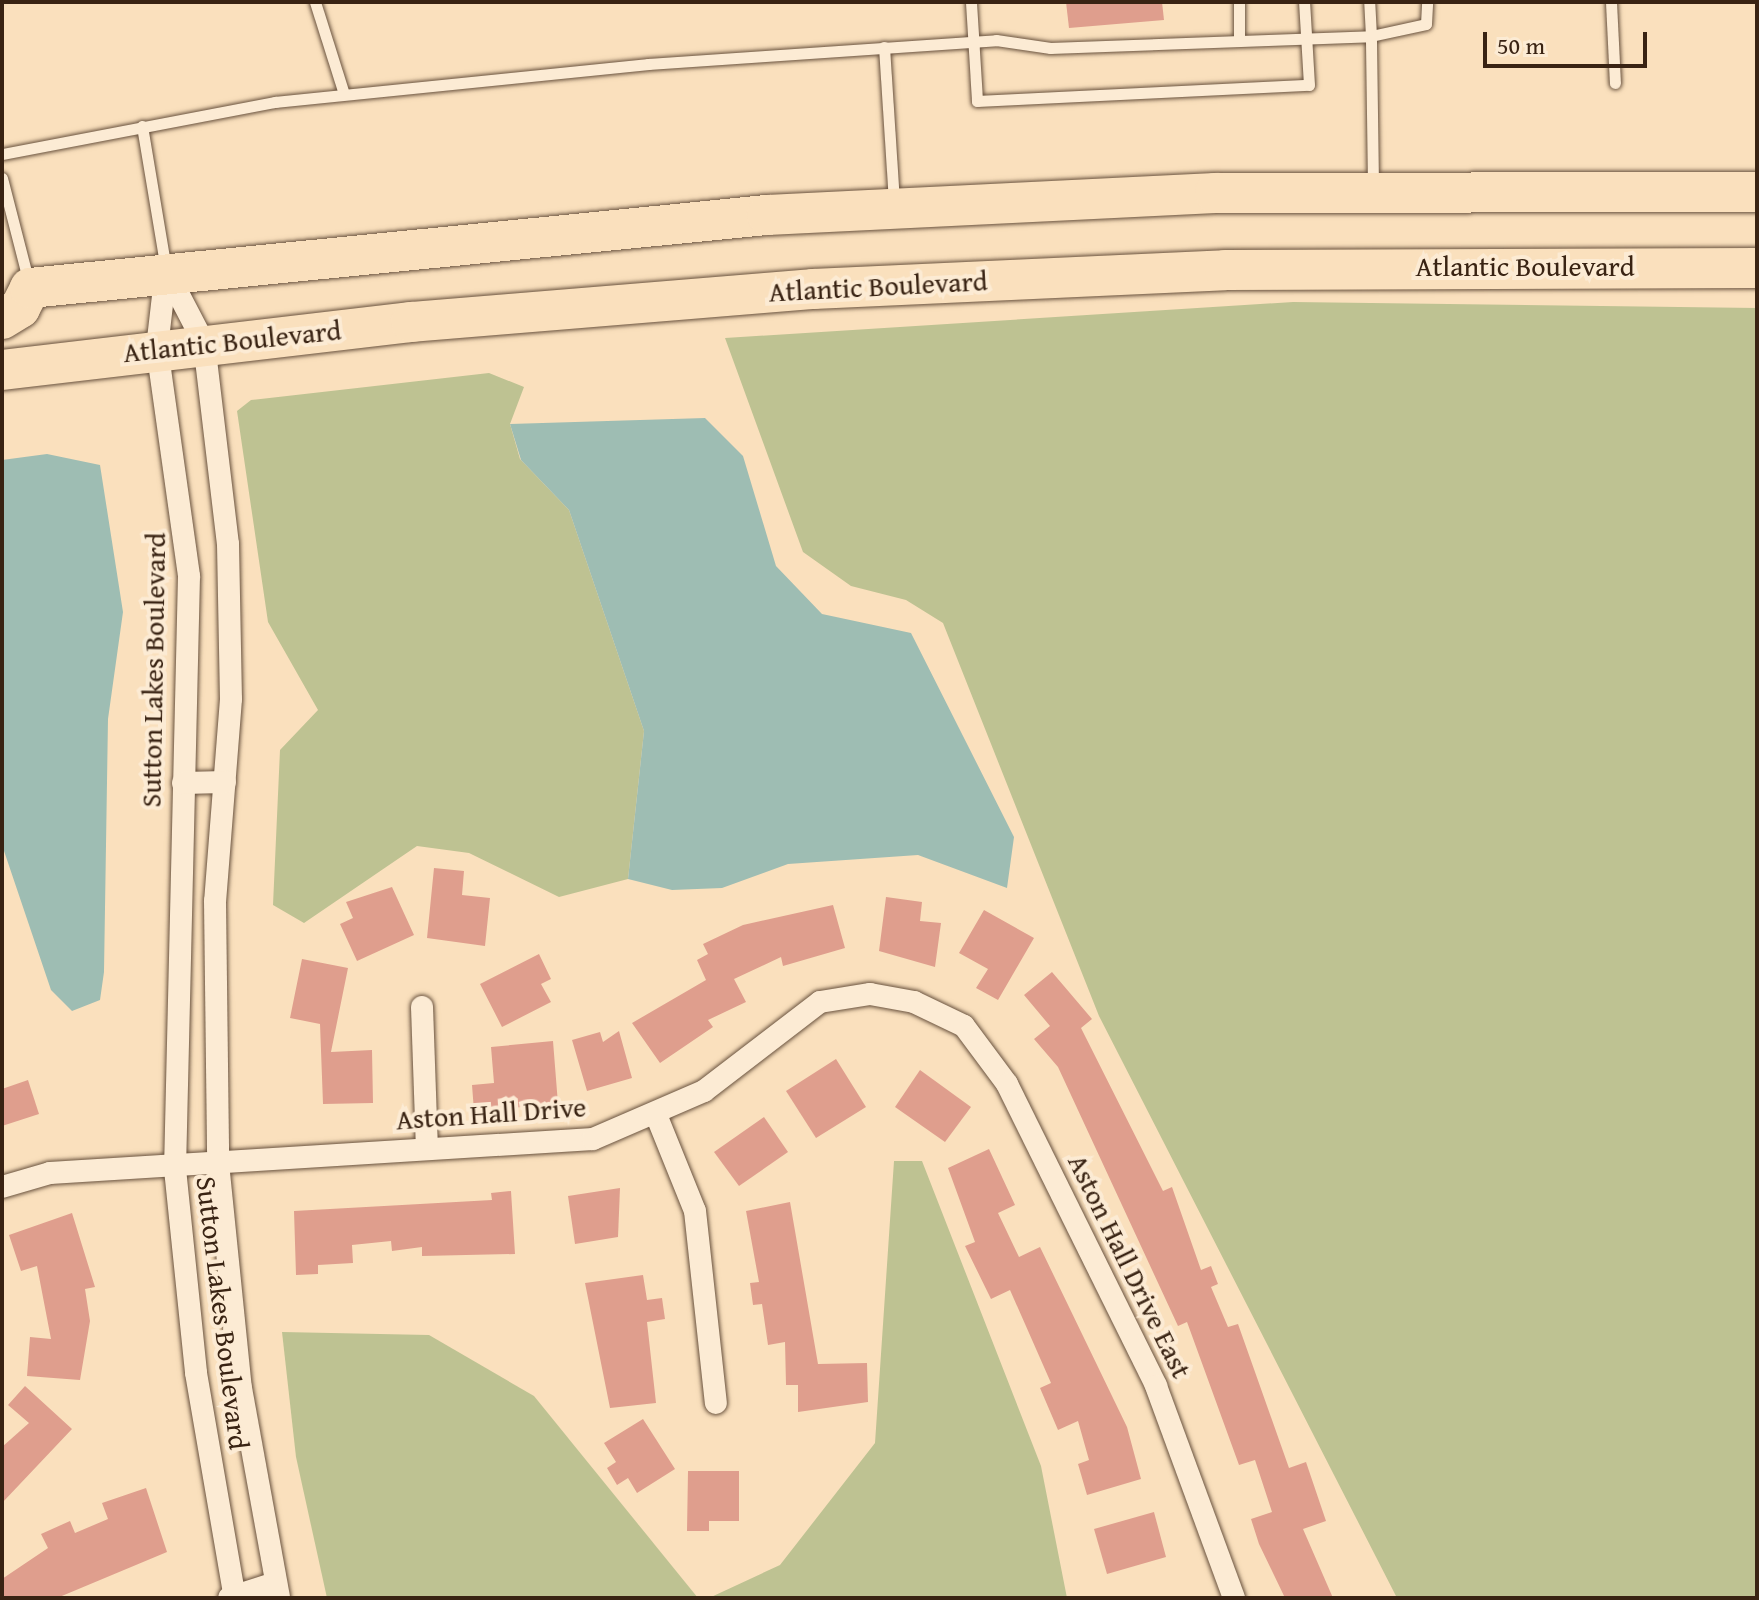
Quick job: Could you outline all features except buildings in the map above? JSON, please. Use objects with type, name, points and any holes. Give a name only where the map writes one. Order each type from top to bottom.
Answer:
[{"type":"highway","points":[[2,319],[20,308],[30,288],[166,270],[895,207],[1373,190],[1757,192]]},
{"type":"highway","name":"Atlantic Boulevard","points":[[2,370],[157,348],[612,303],[1020,278],[1424,266],[1757,268]]},
{"type":"street","name":"Sutton Lakes Boulevard","points":[[166,270],[204,343],[230,575],[225,782],[215,901],[218,1163],[241,1388],[277,1591]]},
{"type":"street","name":"Sutton Lakes Boulevard","points":[[166,270],[157,348],[189,576],[175,1169],[196,1373],[233,1598]]},
{"type":"street","points":[[183,783],[225,782]]},
{"type":"street","name":"Aston Hall Drive","points":[[2,1187],[50,1173],[175,1169],[218,1163],[593,1139],[657,1117],[704,1091],[820,1002],[870,994],[914,1002]]},
{"type":"street","name":"Aston Hall Drive East","points":[[914,1002],[964,1026],[1007,1084],[1156,1386],[1234,1598]]},
{"type":"street","points":[[422,1007],[427,1148]]},
{"type":"street","points":[[657,1117],[695,1211],[716,1403]]},
{"type":"street","points":[[233,1598],[277,1591]]},
{"type":"lane","points":[[315,2],[344,94]]},
{"type":"lane","points":[[971,2],[977,101],[1309,85],[1304,2]]},
{"type":"lane","points":[[1239,2],[1239,41]]},
{"type":"lane","points":[[1369,2],[1373,190]]},
{"type":"lane","points":[[2,154],[142,126],[344,94],[884,47],[973,41],[1050,48],[1371,36],[1426,24],[1427,2]]},
{"type":"lane","points":[[1611,2],[1615,83]]},
{"type":"lane","points":[[884,47],[895,207]]},
{"type":"lane","points":[[142,126],[166,270]]},
{"type":"lane","points":[[2,178],[30,288]]},
{"type":"green space","points":[[1293,302],[1757,308],[1757,1598],[1397,1598],[1099,1016],[943,623],[906,600],[851,586],[803,552],[725,338]]},
{"type":"green space","points":[[489,373],[524,387],[510,424],[520,459],[569,510],[644,731],[628,879],[559,897],[469,853],[417,846],[304,923],[273,905],[280,750],[318,710],[268,622],[237,411],[251,400]]},
{"type":"green space","points":[[894,1161],[922,1161],[1041,1466],[1067,1598],[709,1598],[780,1565],[875,1443]]},
{"type":"green space","points":[[282,1332],[429,1335],[534,1396],[698,1598],[327,1598],[296,1457]]},
{"type":"water","points":[[705,418],[743,456],[776,566],[822,614],[911,633],[1014,837],[1007,888],[918,855],[788,864],[722,888],[672,890],[628,879],[644,731],[569,510],[521,460],[510,424]]},
{"type":"water","points":[[47,454],[100,465],[123,612],[108,719],[104,972],[100,1000],[72,1011],[51,990],[2,845],[2,460]]}]
